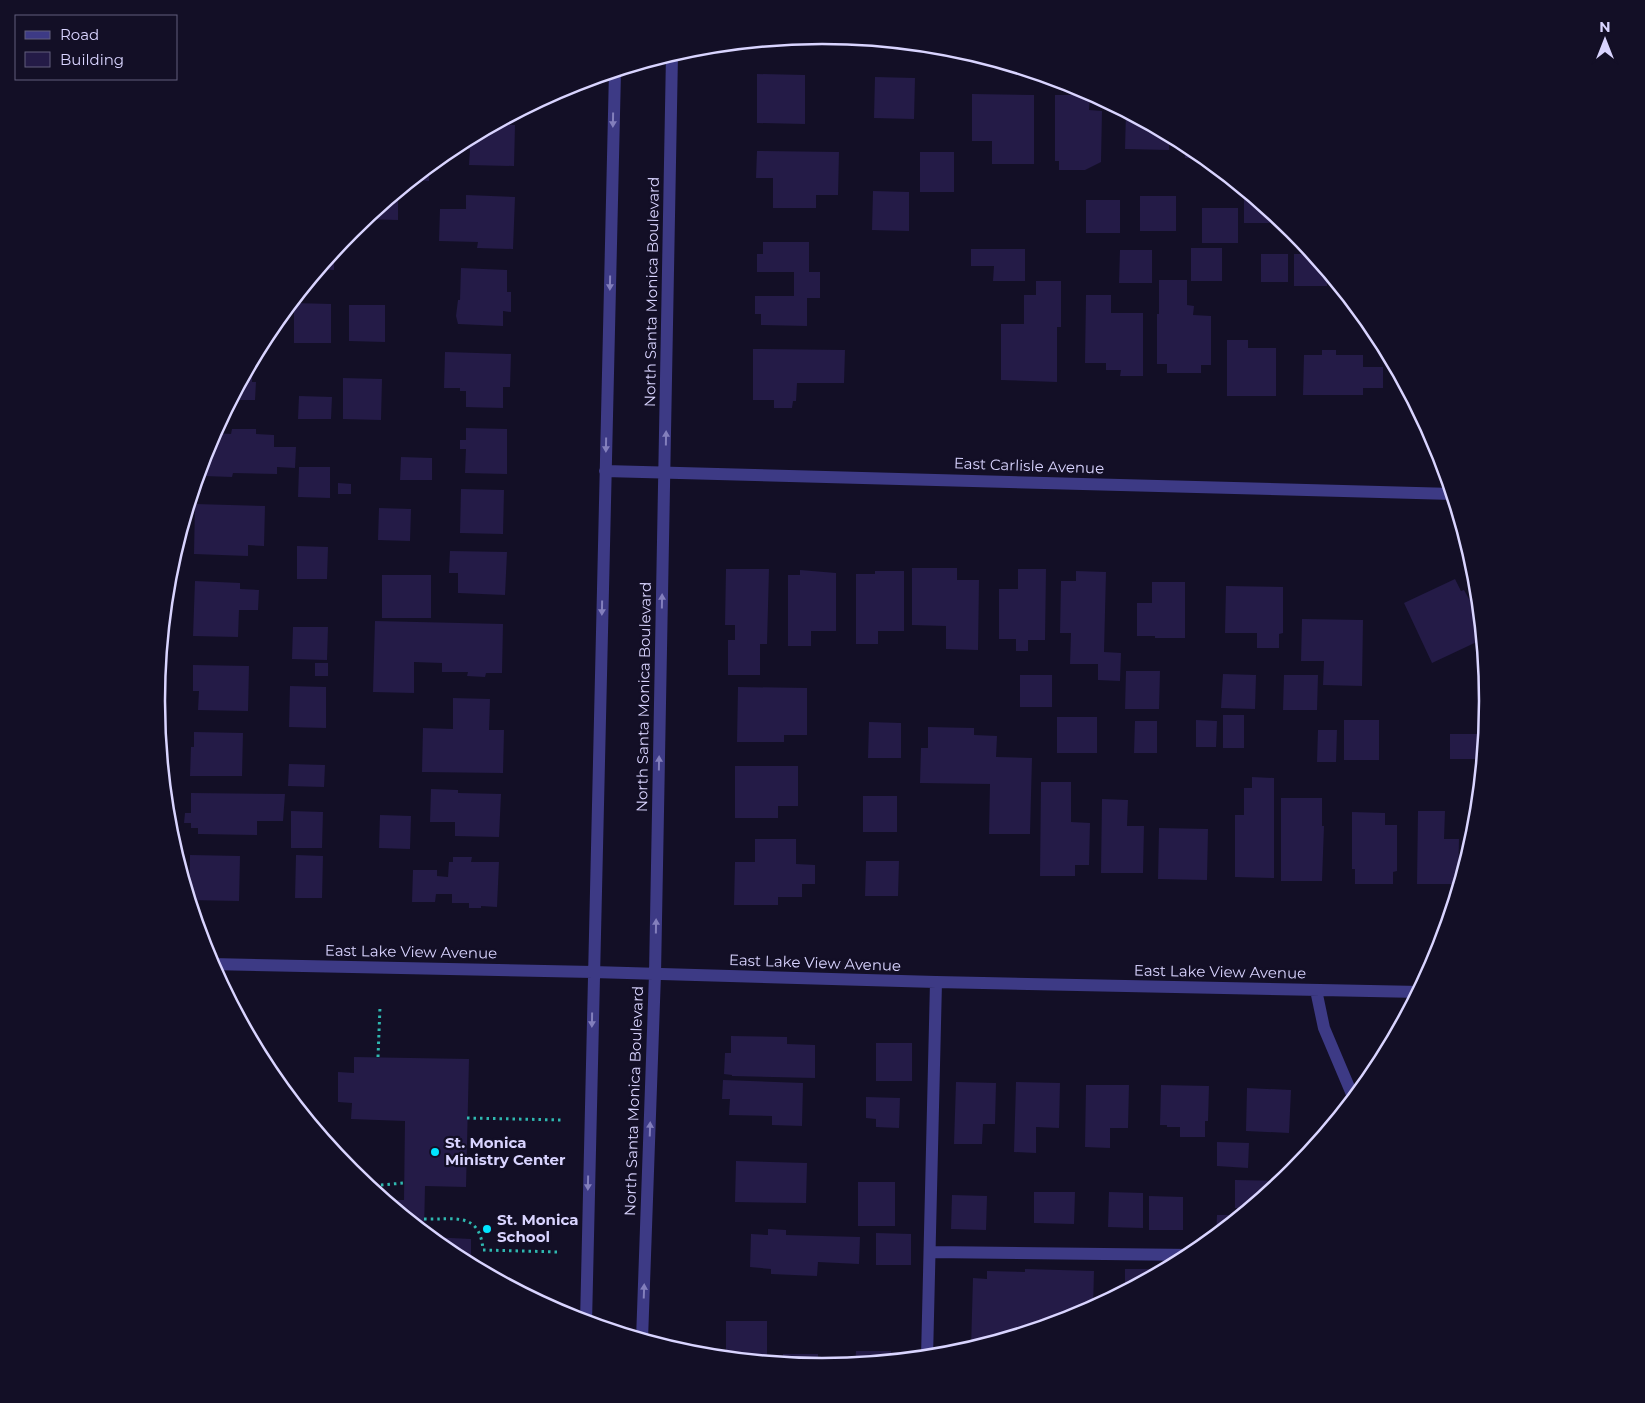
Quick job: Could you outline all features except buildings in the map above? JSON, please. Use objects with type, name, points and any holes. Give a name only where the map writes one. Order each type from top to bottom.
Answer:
[{"type":"street","name":"North Santa Monica Boulevard","points":[[642,1334],[655,974],[672,61]]},
{"type":"street","points":[[586,1315],[615,78]]},
{"type":"street","name":"East Carlisle Avenue","points":[[605,471],[1446,494]]},
{"type":"street","name":"East Lake View Avenue","points":[[220,964],[1412,992]]},
{"type":"street","points":[[928,1351],[936,982]]},
{"type":"street","points":[[1316,990],[1324,1028],[1351,1092]]},
{"type":"street","points":[[930,1252],[1177,1255]]},
{"type":"path","points":[[378,1057],[380,1007]]},
{"type":"path","points":[[467,1118],[562,1120]]},
{"type":"path","points":[[377,1185],[404,1183]]},
{"type":"path","points":[[424,1219],[472,1222],[482,1240],[483,1250],[559,1252]]},
{"type":"place","name":"St. Monica Ministry Center","points":[[435,1152]]},
{"type":"place","name":"St. Monica School","points":[[487,1229]]}]
